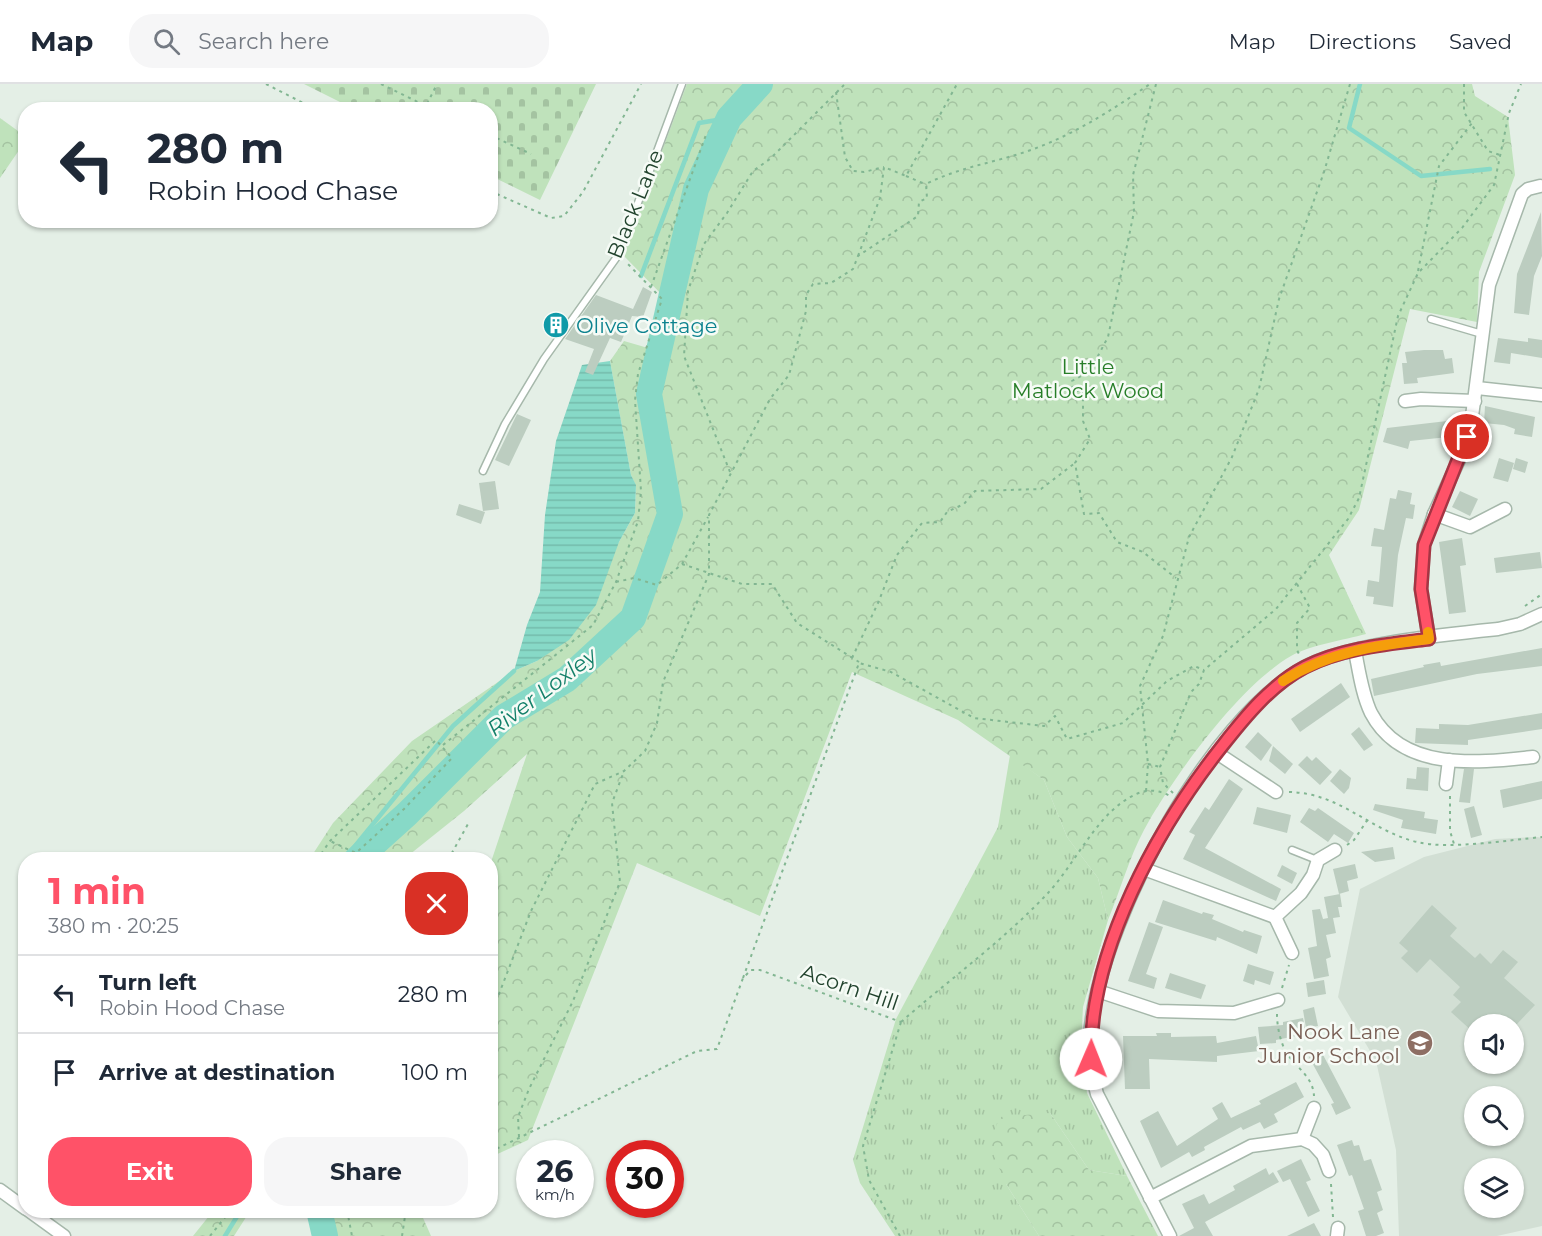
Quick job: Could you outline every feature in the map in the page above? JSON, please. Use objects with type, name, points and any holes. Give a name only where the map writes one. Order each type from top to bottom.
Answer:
[{"type":"street","points":[[1429,639],[1420,568],[1424,545],[1434,514],[1463,451],[1476,401],[1490,285],[1498,258],[1522,194],[1528,189],[1540,186]]},
{"type":"street","points":[[1477,388],[1542,395]]},
{"type":"street","points":[[1405,401],[1420,399],[1476,401]]},
{"type":"street","points":[[1434,514],[1470,527],[1505,509]]},
{"type":"street","points":[[1170,1236],[1107,1116],[1092,1076],[1090,1039],[1098,991],[1121,919],[1144,869],[1181,801],[1217,753],[1269,693],[1305,667],[1355,651],[1498,629],[1520,624],[1542,614]]},
{"type":"street","points":[[1355,651],[1370,712],[1381,728],[1413,753],[1449,760],[1533,758]]},
{"type":"street","points":[[1217,753],[1276,792]]},
{"type":"street","points":[[1446,784],[1449,760]]},
{"type":"street","points":[[1275,917],[1301,893],[1313,875],[1318,860],[1335,850]]},
{"type":"street","points":[[1144,869],[1275,917],[1292,953]]},
{"type":"street","points":[[1098,991],[1158,1011],[1234,1013],[1278,1000]]},
{"type":"street","points":[[1302,1139],[1314,1108]]},
{"type":"street","points":[[1149,1198],[1239,1150],[1251,1146],[1302,1139],[1313,1144],[1323,1155],[1329,1171]]},
{"type":"street","points":[[0,1190],[18,1203]]},
{"type":"street","points":[[38,1218],[64,1236]]},
{"type":"lane","name":"Black Lane","points":[[483,471],[505,424],[544,359],[619,254],[682,84]]},
{"type":"lane","points":[[1431,319],[1484,334]]},
{"type":"lane","points":[[1292,850],[1318,860]]},
{"type":"path","points":[[266,84],[301,102]]},
{"type":"path","points":[[381,84],[414,102]]},
{"type":"path","points":[[428,102],[437,84]]},
{"type":"path","points":[[498,195],[551,218],[564,216],[583,192],[641,84]]},
{"type":"path","points":[[730,472],[684,356],[688,291],[704,244],[727,213],[753,171],[770,159],[844,84]]},
{"type":"path","points":[[906,176],[957,84]]},
{"type":"path","points":[[836,91],[845,158],[854,171],[864,172],[884,167],[926,184],[952,171],[1029,151],[1103,116],[1150,84]]},
{"type":"path","points":[[852,658],[879,603],[897,555],[922,523],[940,522],[947,512],[964,504],[975,491],[1041,489],[1075,463],[1090,439],[1083,421],[1083,391],[1073,391],[1072,381],[1090,371],[1108,337],[1134,212],[1133,175],[1156,84]]},
{"type":"path","points":[[1181,801],[1157,789],[1146,791],[1148,764],[1144,705],[1140,686],[1163,636],[1176,578],[1189,537],[1232,457],[1259,390],[1279,299],[1324,172],[1350,84]]},
{"type":"path","points":[[1464,84],[1464,112],[1488,151],[1500,156]]},
{"type":"path","points":[[1418,273],[1462,228],[1494,185],[1509,113],[1521,84]]},
{"type":"path","points":[[1163,783],[1160,767],[1191,692],[1199,684],[1204,670],[1276,609],[1348,519],[1359,498],[1395,326],[1418,273],[1428,210],[1439,166],[1472,123]]},
{"type":"path","points":[[651,287],[707,132]]},
{"type":"path","points":[[498,139],[531,154]]},
{"type":"path","points":[[616,582],[634,578],[657,585],[682,564],[770,399],[789,375],[806,311],[806,295],[813,284],[831,283],[853,269],[880,198],[884,167]]},
{"type":"path","points":[[858,256],[918,216],[920,202],[927,198],[926,184]]},
{"type":"path","points":[[443,746],[593,625],[616,582],[638,521],[641,491],[635,400],[638,374],[662,299],[619,254]]},
{"type":"path","points":[[1075,463],[1084,514],[1099,513],[1117,542],[1143,552],[1176,578]]},
{"type":"path","points":[[498,995],[531,910],[557,863],[579,813],[595,784],[624,771],[645,752],[657,723],[663,682],[709,574],[709,515]]},
{"type":"path","points":[[682,564],[741,585],[772,584],[797,622],[859,663],[891,672],[974,718],[1044,726],[1055,716],[1066,739],[1123,723],[1167,681],[1194,666],[1204,670]]},
{"type":"path","points":[[1297,584],[1310,608],[1297,623],[1297,650],[1305,667]]},
{"type":"path","points":[[498,1148],[697,1051],[717,1049],[859,663]]},
{"type":"path","points":[[322,852],[330,841],[436,740],[452,758],[404,809],[358,852]]},
{"type":"path","points":[[1148,764],[1160,767]]},
{"type":"path","points":[[519,1138],[518,1117],[529,1089],[573,1001],[620,882],[612,803],[624,771]]},
{"type":"path","points":[[1446,784],[1452,802],[1450,831],[1454,844]]},
{"type":"path","name":"Acorn Hill","points":[[743,978],[751,970],[760,970],[901,1022],[1015,926],[1051,890],[1089,838],[1122,802],[1146,791]]},
{"type":"path","points":[[1276,792],[1312,794],[1332,799],[1419,843],[1454,844],[1542,837]]},
{"type":"path","points":[[1335,850],[1354,840],[1368,819]]},
{"type":"path","points":[[452,852],[468,824]]},
{"type":"path","points":[[330,841],[355,852]]},
{"type":"path","points":[[1292,953],[1278,1000],[1280,1035],[1285,1050],[1309,1077],[1314,1092],[1314,1108]]},
{"type":"path","points":[[900,1236],[869,1180],[862,1146],[901,1022]]},
{"type":"path","points":[[1329,1171],[1332,1214],[1338,1232]]},
{"type":"path","points":[[210,1236],[225,1218]]},
{"type":"path","points":[[349,1218],[352,1236]]},
{"type":"path","points":[[402,1236],[405,1218]]},
{"type":"shaded area","name":"Nook Lane Junior School","points":[[1542,838],[1542,1226],[1497,1236],[1399,1236],[1396,1150],[1376,1061],[1338,997],[1360,889],[1424,857],[1495,839]]},
{"type":"green space","points":[[304,84],[596,84],[540,200],[498,179],[498,102],[340,102]]},
{"type":"green space","name":"Little Matlock Wood","points":[[687,84],[1472,84],[1475,96],[1508,117],[1515,175],[1479,272],[1477,322],[1410,309],[1359,510],[1329,555],[1366,634],[1317,646],[1291,656],[1250,688],[1229,710],[1189,760],[1156,809],[1134,852],[1108,920],[1098,878],[1067,837],[1044,780],[958,720],[852,672],[760,916],[637,863],[528,1140],[516,1140],[516,1146],[498,1154],[498,852],[494,852],[527,754],[464,811],[413,852],[314,852],[333,823],[412,741],[514,671],[537,661],[619,542],[635,513],[636,486],[631,475],[610,361],[624,341],[648,348],[665,298],[623,255]]},
{"type":"green space","points":[[0,118],[18,131],[18,152],[0,178]]},
{"type":"green space","points":[[1010,755],[1044,780],[1067,837],[1098,878],[1108,920],[1083,1007],[1081,1045],[1087,1093],[1127,1176],[1089,1170],[1050,1113],[1006,1184],[1039,1236],[895,1236],[860,1183],[853,1160],[896,1019],[998,827]]},
{"type":"green space","points":[[1050,1113],[1089,1170],[1127,1176],[1158,1236],[1039,1236],[1006,1184],[989,1144],[1000,1117]]},
{"type":"green space","points":[[207,1218],[246,1218],[234,1236],[193,1236]]},
{"type":"green space","points":[[312,1218],[423,1218],[431,1236],[316,1236]]},
{"type":"water","points":[[610,361],[631,475],[636,485],[635,513],[619,542],[596,605],[569,640],[537,661],[514,671],[527,625],[540,592],[545,515],[556,441],[582,365]]},
{"type":"building","points":[[1541,212],[1542,256],[1534,276],[1529,315],[1514,313],[1517,274]]},
{"type":"building","points":[[643,287],[652,292],[643,317],[632,316],[621,342],[610,338],[593,375],[585,372],[594,349],[565,339],[596,295],[633,309]]},
{"type":"building","name":"Olive Cottage","points":[[554,314],[566,319],[555,335],[547,331]]},
{"type":"building","points":[[1498,338],[1528,342],[1528,338],[1542,340],[1542,358],[1511,353],[1510,364],[1494,362]]},
{"type":"building","points":[[1443,350],[1445,359],[1452,358],[1454,373],[1417,378],[1418,383],[1404,384],[1402,363],[1407,363],[1405,352]]},
{"type":"building","points":[[1485,406],[1535,417],[1532,437],[1514,434],[1515,429],[1504,425],[1484,423]]},
{"type":"building","points":[[517,414],[531,420],[509,466],[495,460]]},
{"type":"building","points":[[1447,421],[1448,437],[1410,441],[1408,449],[1383,442],[1387,428]]},
{"type":"building","points":[[1499,458],[1514,463],[1508,482],[1493,478]]},
{"type":"building","points":[[1516,458],[1528,462],[1525,473],[1513,469]]},
{"type":"building","points":[[495,481],[499,509],[483,511],[479,483]]},
{"type":"building","points":[[1398,490],[1412,493],[1410,504],[1415,505],[1413,519],[1406,518],[1398,555],[1393,607],[1373,604],[1374,597],[1366,596],[1368,580],[1379,582],[1382,547],[1371,546],[1374,528],[1384,530],[1390,498],[1396,499]]},
{"type":"building","points":[[1460,491],[1478,499],[1470,516],[1452,507]]},
{"type":"building","points":[[459,504],[485,512],[481,524],[456,515]]},
{"type":"building","points":[[1462,538],[1466,565],[1460,566],[1466,612],[1449,614],[1439,542]]},
{"type":"building","points":[[1540,552],[1542,568],[1496,573],[1494,558]]},
{"type":"building","points":[[1542,648],[1542,666],[1477,674],[1374,696],[1371,679],[1424,667],[1423,665],[1440,662],[1441,666]]},
{"type":"building","points":[[1341,683],[1350,697],[1300,732],[1291,719]]},
{"type":"building","points":[[1542,713],[1542,729],[1468,740],[1468,745],[1415,743],[1416,728],[1439,729],[1439,724],[1468,725]]},
{"type":"building","points":[[1359,727],[1373,745],[1364,751],[1351,734]]},
{"type":"building","points":[[1258,732],[1272,745],[1261,761],[1245,747]]},
{"type":"building","points":[[1273,746],[1293,764],[1285,774],[1269,761]]},
{"type":"building","points":[[1307,756],[1312,761],[1316,757],[1332,772],[1320,785],[1298,765]]},
{"type":"building","points":[[1417,767],[1429,768],[1428,791],[1406,789],[1407,778],[1416,779]]},
{"type":"building","points":[[1340,769],[1351,778],[1349,788],[1344,794],[1330,781]]},
{"type":"building","points":[[1464,769],[1474,769],[1470,803],[1459,802]]},
{"type":"building","points":[[1229,779],[1243,789],[1205,848],[1281,889],[1276,901],[1183,859],[1195,835],[1189,832],[1205,807],[1209,810]]},
{"type":"building","points":[[1542,781],[1542,799],[1503,808],[1500,790]]},
{"type":"building","points":[[1375,804],[1425,812],[1424,818],[1438,820],[1436,834],[1401,828],[1403,820],[1373,810]]},
{"type":"building","points":[[1474,806],[1482,835],[1471,838],[1464,809]]},
{"type":"building","points":[[1257,807],[1291,815],[1287,833],[1253,824]]},
{"type":"building","points":[[1309,808],[1315,811],[1318,808],[1354,833],[1348,843],[1334,834],[1328,842],[1300,822]]},
{"type":"building","points":[[1393,847],[1395,859],[1375,862],[1361,852]]},
{"type":"building","points":[[1355,864],[1358,878],[1347,881],[1349,891],[1339,894],[1333,869]]},
{"type":"building","points":[[1282,865],[1297,873],[1292,884],[1277,876]]},
{"type":"building","points":[[1340,894],[1342,907],[1338,907],[1340,917],[1333,918],[1336,933],[1326,935],[1331,957],[1326,959],[1329,976],[1314,979],[1308,948],[1317,946],[1312,910],[1320,909],[1323,919],[1328,918],[1324,897]]},
{"type":"building","points":[[1163,900],[1202,914],[1203,912],[1214,915],[1212,919],[1243,932],[1244,930],[1262,936],[1257,954],[1217,937],[1216,941],[1155,922]]},
{"type":"building","points":[[1432,905],[1457,928],[1450,936],[1475,958],[1480,953],[1491,964],[1503,950],[1518,962],[1504,978],[1535,1005],[1524,1017],[1524,1014],[1464,1014],[1464,1024],[1451,1012],[1461,1002],[1453,995],[1460,987],[1430,959],[1417,973],[1401,958],[1408,951],[1399,943]]},
{"type":"building","points":[[1149,922],[1163,927],[1146,974],[1157,978],[1154,989],[1128,981]]},
{"type":"building","points":[[1248,964],[1274,972],[1270,985],[1255,980],[1254,985],[1243,981]]},
{"type":"building","points":[[1170,973],[1206,985],[1201,999],[1165,988]]},
{"type":"building","points":[[1324,980],[1326,994],[1308,997],[1306,983]]},
{"type":"building","points":[[1314,1007],[1318,1026],[1306,1028],[1303,1010]]},
{"type":"building","points":[[1303,1018],[1306,1034],[1276,1040],[1276,1043],[1260,1044],[1258,1027],[1283,1025],[1283,1022]]},
{"type":"building","points":[[1156,1033],[1171,1033],[1171,1037],[1216,1036],[1217,1043],[1256,1036],[1259,1051],[1217,1056],[1217,1062],[1149,1059],[1150,1089],[1125,1089],[1123,1036],[1157,1036]]},
{"type":"building","points":[[1321,1051],[1351,1108],[1336,1115],[1331,1104],[1334,1103],[1309,1057]]},
{"type":"building","points":[[1296,1082],[1304,1097],[1274,1114],[1278,1122],[1264,1129],[1260,1122],[1243,1130],[1241,1127],[1204,1147],[1205,1150],[1192,1157],[1189,1152],[1161,1168],[1140,1121],[1158,1111],[1177,1146],[1218,1119],[1212,1108],[1222,1102],[1231,1118],[1261,1104],[1259,1101]]},
{"type":"building","points":[[1352,1140],[1354,1146],[1359,1145],[1364,1161],[1371,1159],[1382,1190],[1377,1192],[1383,1210],[1377,1213],[1384,1233],[1376,1236],[1366,1236],[1358,1211],[1364,1209],[1352,1175],[1349,1176],[1337,1145]]},
{"type":"building","points":[[1301,1159],[1311,1180],[1306,1182],[1320,1211],[1308,1217],[1290,1179],[1283,1182],[1277,1171]]},
{"type":"building","points":[[1266,1168],[1269,1175],[1273,1172],[1279,1182],[1205,1222],[1213,1236],[1179,1236],[1194,1228],[1182,1204],[1204,1194],[1209,1204],[1235,1190],[1233,1186]]},
{"type":"building","points":[[1314,1223],[1321,1236],[1287,1236]]},
{"type":"waterway","name":"River Loxley","points":[[365,852],[407,814],[504,717],[567,679],[633,618],[670,514],[649,394],[696,189],[729,118],[760,84]]},
{"type":"waterway","points":[[1360,84],[1349,128],[1421,176],[1490,169]]},
{"type":"waterway","points":[[641,276],[699,123],[729,118]]},
{"type":"waterway","points":[[351,852],[453,726],[514,671]]},
{"type":"waterway","points":[[225,1236],[236,1218]]},
{"type":"waterway","name":"River Loxley","points":[[321,1218],[325,1236]]},
{"type":"slow traffic","points":[[1283,681],[1305,667],[1330,658],[1368,648],[1429,639],[1428,632]]},
{"type":"place","name":"Olive Cottage","points":[[556,325]]},
{"type":"place","name":"Nook Lane Junior School","points":[[1420,1043]]},
{"type":"route","points":[[1091,1059],[1092,1017],[1121,919],[1169,819],[1234,730],[1269,693],[1305,667],[1355,651],[1429,639],[1421,589],[1420,568],[1424,545],[1434,514],[1463,451],[1467,437]]}]
